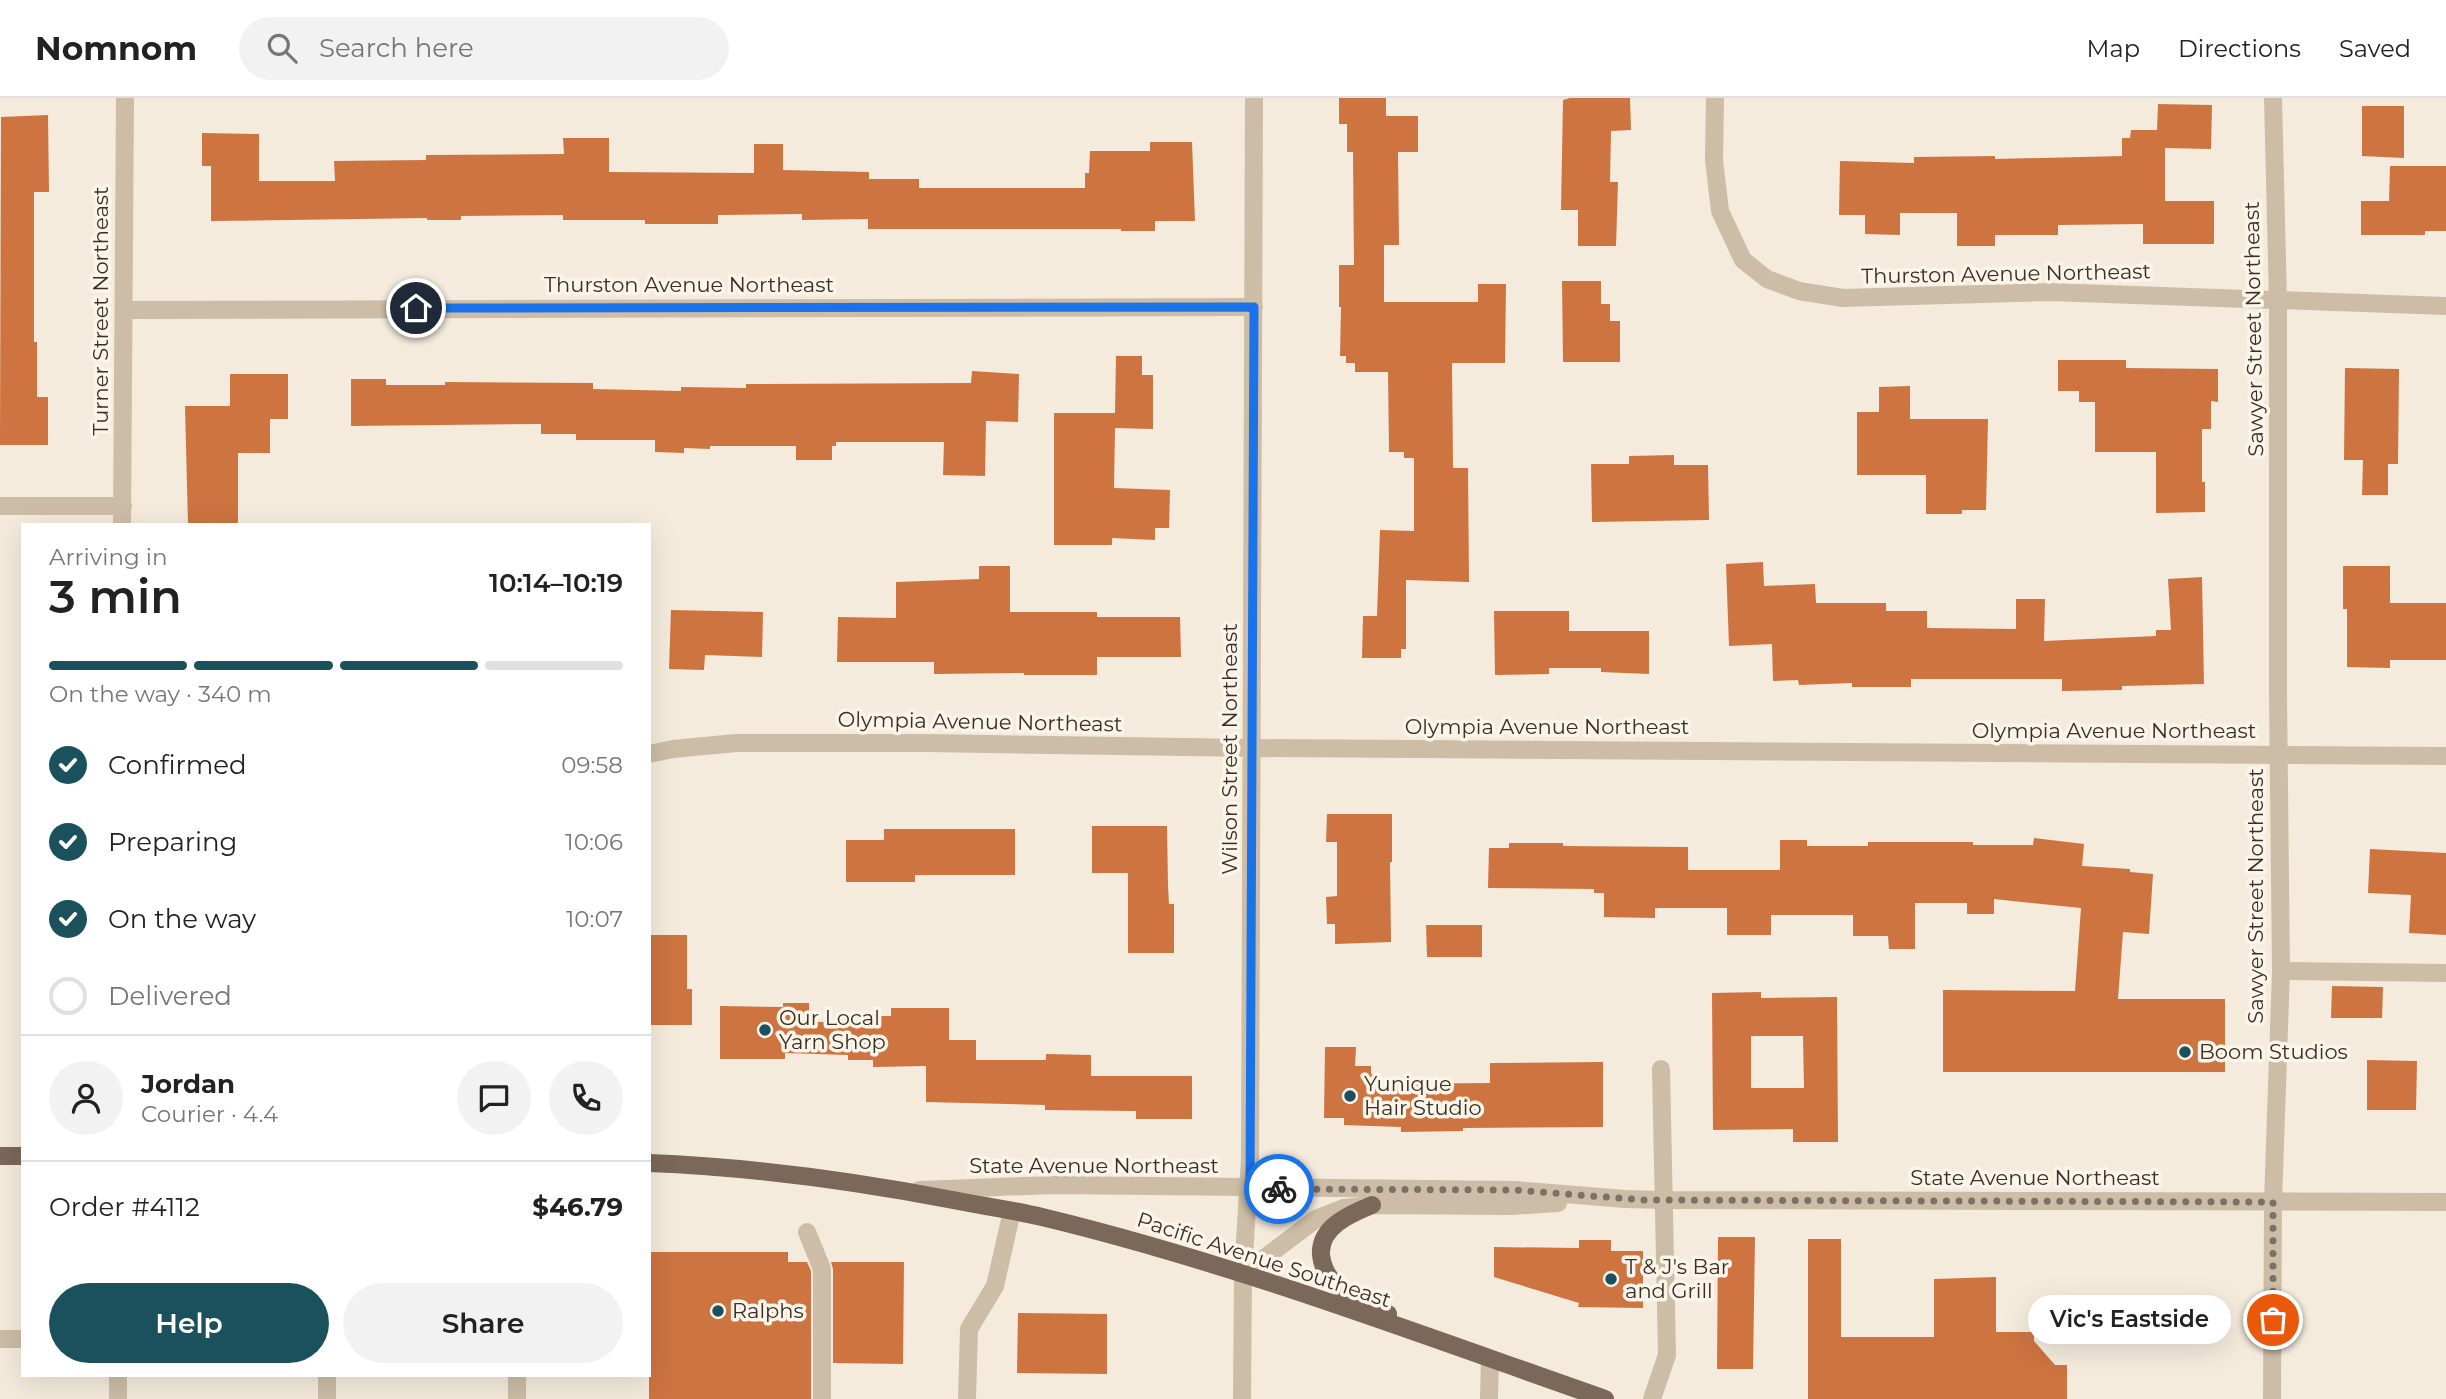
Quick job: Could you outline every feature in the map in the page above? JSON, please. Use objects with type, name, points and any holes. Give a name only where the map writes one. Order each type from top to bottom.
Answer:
[{"type":"main road","points":[[0,1156],[21,1156]]},
{"type":"main road","name":"State Avenue Northeast","points":[[651,1163],[810,1177],[902,1190]]},
{"type":"main road","name":"Pacific Avenue Southeast","points":[[902,1190],[1012,1211],[1124,1239],[1243,1274],[1605,1399]]},
{"type":"main road","points":[[1372,1205],[1336,1223],[1325,1235],[1321,1250],[1322,1265],[1334,1283],[1371,1306],[1451,1345]]},
{"type":"street","name":"Turner Street Northeast","points":[[122,523],[125,98]]},
{"type":"street","name":"Wilson Street Northeast","points":[[1242,1399],[1243,1274],[1250,1188],[1254,98]]},
{"type":"street","name":"Thurston Avenue Northeast","points":[[1715,98],[1714,160],[1720,211],[1743,260],[1767,279],[1799,291],[1843,298],[2050,292],[2446,306]]},
{"type":"street","name":"Sawyer Street Northeast","points":[[2272,1399],[2273,1202],[2281,971],[2278,301],[2273,98]]},
{"type":"street","name":"Thurston Avenue Northeast","points":[[124,310],[1254,307]]},
{"type":"street","points":[[0,506],[122,506]]},
{"type":"street","name":"Olympia Avenue Northeast","points":[[651,754],[736,743],[926,743],[1252,748],[2446,755]]},
{"type":"street","points":[[2281,971],[2446,973]]},
{"type":"street","points":[[1652,1399],[1667,1355],[1661,1069]]},
{"type":"street","name":"State Avenue Northeast","points":[[902,1190],[1053,1185],[1514,1190],[1663,1200],[2446,1202]]},
{"type":"street","name":"State Avenue Northeast","points":[[1243,1274],[1316,1219],[1344,1208],[1372,1205],[1511,1206],[1625,1199]]},
{"type":"street","points":[[967,1399],[969,1329],[995,1286],[1012,1211]]},
{"type":"street","points":[[807,1232],[822,1269],[822,1399]]},
{"type":"street","points":[[0,1339],[21,1339]]},
{"type":"street","points":[[1489,1399],[1490,1359]]},
{"type":"street","points":[[118,1377],[118,1399]]},
{"type":"street","points":[[327,1377],[327,1399]]},
{"type":"street","points":[[517,1377],[517,1399]]},
{"type":"building","points":[[1339,98],[1386,98],[1386,116],[1418,116],[1418,152],[1398,152],[1399,245],[1384,245],[1384,302],[1478,302],[1478,284],[1506,284],[1505,363],[1452,363],[1453,468],[1468,468],[1469,582],[1406,580],[1406,649],[1401,649],[1401,658],[1362,658],[1363,616],[1377,616],[1380,530],[1414,531],[1414,458],[1404,458],[1404,452],[1389,452],[1388,372],[1355,372],[1355,363],[1346,363],[1346,356],[1340,356],[1339,265],[1354,265],[1353,152],[1347,152],[1347,124],[1339,124]]},
{"type":"building","points":[[1630,98],[1631,130],[1611,131],[1610,182],[1618,182],[1616,246],[1578,246],[1578,210],[1561,210],[1563,100]]},
{"type":"building","points":[[2158,104],[2212,105],[2211,149],[2165,148],[2165,201],[2214,201],[2214,244],[2143,244],[2143,224],[2058,225],[2058,235],[1995,235],[1995,246],[1957,246],[1957,213],[1900,213],[1900,235],[1865,234],[1865,215],[1839,215],[1840,161],[1914,163],[1914,157],[1995,156],[1995,159],[2122,156],[2122,138],[2130,138],[2131,130],[2157,130]]},
{"type":"building","points":[[2362,106],[2404,106],[2404,158],[2362,156]]},
{"type":"building","points":[[48,115],[49,192],[34,192],[34,342],[37,342],[37,397],[48,397],[48,445],[0,445],[1,117]]},
{"type":"building","points":[[202,133],[259,134],[259,181],[335,181],[334,161],[426,160],[426,155],[564,154],[563,138],[609,138],[609,172],[754,173],[754,144],[783,144],[783,170],[869,172],[869,179],[919,179],[919,188],[1085,188],[1090,151],[1150,151],[1150,142],[1192,142],[1195,221],[1155,221],[1155,231],[1121,231],[868,229],[868,219],[802,220],[802,214],[718,215],[718,224],[645,224],[645,220],[563,220],[563,215],[461,216],[461,220],[427,218],[211,221],[211,166],[202,166]]},
{"type":"building","points":[[2390,166],[2446,166],[2446,231],[2425,231],[2425,235],[2361,235],[2361,201],[2389,201]]},
{"type":"building","points":[[1562,281],[1601,281],[1601,304],[1610,304],[1610,321],[1620,321],[1620,362],[1563,362]]},
{"type":"building","points":[[1116,356],[1142,356],[1142,375],[1153,375],[1153,429],[1115,428],[1114,488],[1170,490],[1169,528],[1155,528],[1155,540],[1112,538],[1112,545],[1054,545],[1054,413],[1115,413]]},
{"type":"building","points":[[2058,360],[2126,360],[2126,368],[2218,369],[2218,402],[2211,401],[2211,429],[2202,429],[2205,512],[2156,513],[2156,452],[2095,452],[2095,402],[2079,402],[2079,391],[2058,391]]},
{"type":"building","points":[[2345,368],[2399,369],[2398,464],[2388,464],[2388,495],[2362,495],[2363,460],[2344,460]]},
{"type":"building","points":[[972,371],[1019,374],[1018,422],[986,421],[985,476],[943,475],[944,442],[836,442],[836,446],[832,446],[832,460],[796,460],[796,446],[710,446],[710,449],[684,448],[684,453],[655,452],[655,440],[576,440],[576,434],[541,434],[541,424],[351,426],[351,379],[386,379],[386,385],[445,385],[445,382],[593,383],[593,389],[681,391],[681,387],[746,388],[746,384],[971,383]]},
{"type":"building","points":[[230,374],[288,374],[288,419],[270,419],[270,453],[238,453],[238,523],[188,523],[185,406],[230,406]]},
{"type":"building","points":[[1910,386],[1910,419],[1988,419],[1986,510],[1962,510],[1962,514],[1926,514],[1926,475],[1857,475],[1857,412],[1879,412],[1879,387]]},
{"type":"building","points":[[1674,455],[1674,465],[1708,465],[1709,520],[1592,522],[1591,464],[1629,464],[1629,456]]},
{"type":"building","points":[[1763,562],[1764,586],[1815,584],[1816,603],[1886,603],[1886,611],[1927,611],[1927,628],[2016,629],[2016,599],[2045,599],[2044,641],[2156,636],[2156,630],[2171,630],[2168,579],[2202,577],[2204,684],[2062,691],[2062,679],[1911,679],[1911,687],[1852,687],[1852,683],[1799,685],[1798,680],[1773,681],[1772,644],[1729,646],[1726,564]]},
{"type":"building","points":[[979,566],[1010,566],[1010,612],[1097,612],[1097,617],[1180,617],[1181,657],[1097,657],[1097,675],[934,674],[934,662],[837,662],[838,617],[896,618],[896,582],[979,579]]},
{"type":"building","points":[[2343,566],[2390,566],[2390,603],[2446,603],[2446,660],[2390,660],[2390,668],[2347,667],[2347,609],[2343,609]]},
{"type":"building","points":[[671,610],[763,612],[762,657],[705,655],[704,670],[669,669]]},
{"type":"building","points":[[1494,611],[1569,611],[1569,631],[1649,631],[1649,674],[1601,672],[1601,668],[1549,668],[1549,674],[1495,675]]},
{"type":"building","points":[[1327,814],[1392,814],[1391,942],[1335,944],[1335,924],[1327,924],[1326,897],[1337,896],[1337,842],[1326,842]]},
{"type":"building","points":[[1092,826],[1167,826],[1169,904],[1174,904],[1174,953],[1128,953],[1128,873],[1092,873]]},
{"type":"building","points":[[884,829],[1015,829],[1015,875],[915,875],[915,882],[846,882],[846,840],[884,840]]},
{"type":"building","points":[[2034,838],[2084,844],[2082,866],[2130,869],[2130,872],[2153,874],[2149,934],[2123,932],[2118,999],[2225,999],[2225,1072],[1943,1072],[1943,990],[2075,991],[2081,908],[1994,899],[1994,914],[1967,914],[1967,903],[1915,903],[1915,949],[1889,949],[1888,936],[1853,936],[1853,915],[1771,915],[1771,935],[1727,935],[1727,908],[1655,908],[1655,918],[1604,917],[1604,893],[1594,893],[1594,889],[1488,888],[1489,848],[1509,848],[1509,843],[1688,847],[1688,870],[1780,870],[1780,840],[1807,840],[1807,846],[1868,846],[1868,842],[2033,845]]},
{"type":"building","points":[[2370,849],[2446,853],[2446,935],[2409,933],[2411,895],[2368,893]]},
{"type":"building","points":[[1426,925],[1482,925],[1482,957],[1427,957]]},
{"type":"building","points":[[651,935],[687,935],[687,989],[692,989],[692,1025],[651,1025]]},
{"type":"building","points":[[2332,986],[2383,987],[2382,1018],[2331,1018]]},
{"type":"building","points":[[1761,992],[1761,998],[1837,997],[1838,1142],[1793,1142],[1793,1129],[1713,1130],[1712,993]],"holes":[[[1751,1036],[1803,1036],[1804,1088],[1751,1088]]]},
{"type":"building","points":[[783,1003],[809,1003],[809,1022],[872,1022],[872,1016],[891,1016],[891,1008],[949,1008],[949,1040],[976,1040],[976,1060],[1046,1060],[1046,1054],[1091,1055],[1091,1076],[1192,1076],[1192,1119],[1136,1119],[1136,1111],[1045,1110],[1045,1105],[926,1102],[926,1066],[873,1067],[873,1060],[848,1060],[848,1055],[785,1053],[785,1059],[720,1059],[720,1006],[783,1007]]},
{"type":"building","points":[[1325,1047],[1356,1047],[1355,1066],[1371,1066],[1375,1084],[1490,1083],[1490,1063],[1603,1062],[1603,1127],[1463,1128],[1463,1131],[1401,1132],[1401,1127],[1344,1125],[1344,1118],[1324,1118]]},
{"type":"building","points":[[2367,1060],[2417,1061],[2416,1110],[2367,1110]]},
{"type":"building","points":[[1718,1237],[1755,1237],[1753,1369],[1717,1369]]},
{"type":"building","points":[[1808,1239],[1841,1239],[1841,1337],[1934,1337],[1934,1279],[1996,1277],[1996,1332],[2034,1332],[2034,1341],[2055,1365],[2067,1365],[2067,1399],[1808,1399]]},
{"type":"building","points":[[1579,1240],[1611,1240],[1611,1251],[1643,1251],[1643,1308],[1578,1307],[1579,1303],[1494,1277],[1494,1247],[1579,1248]]},
{"type":"building","name":"Ralphs","points":[[651,1252],[788,1252],[788,1262],[807,1262],[811,1271],[811,1399],[649,1399]]},
{"type":"building","points":[[831,1262],[904,1262],[903,1364],[833,1363]]},
{"type":"building","points":[[1018,1313],[1107,1314],[1107,1374],[1017,1373]]},
{"type":"way so far","points":[[1279,1189],[1514,1190],[1644,1200],[2273,1202],[2273,1320]]},
{"type":"place","name":"Our Local Yarn Shop","points":[[765,1030]]},
{"type":"place","name":"Boom Studios","points":[[2185,1052]]},
{"type":"place","name":"Yunique Hair Studio","points":[[1350,1096]]},
{"type":"place","name":"T & J's Bar and Grill","points":[[1611,1279]]},
{"type":"place","name":"Ralphs","points":[[718,1311]]},
{"type":"place","name":"Vic's Eastside","points":[[2273,1320]]},
{"type":"route","points":[[416,308],[1254,307],[1250,1188],[1279,1189]]}]
